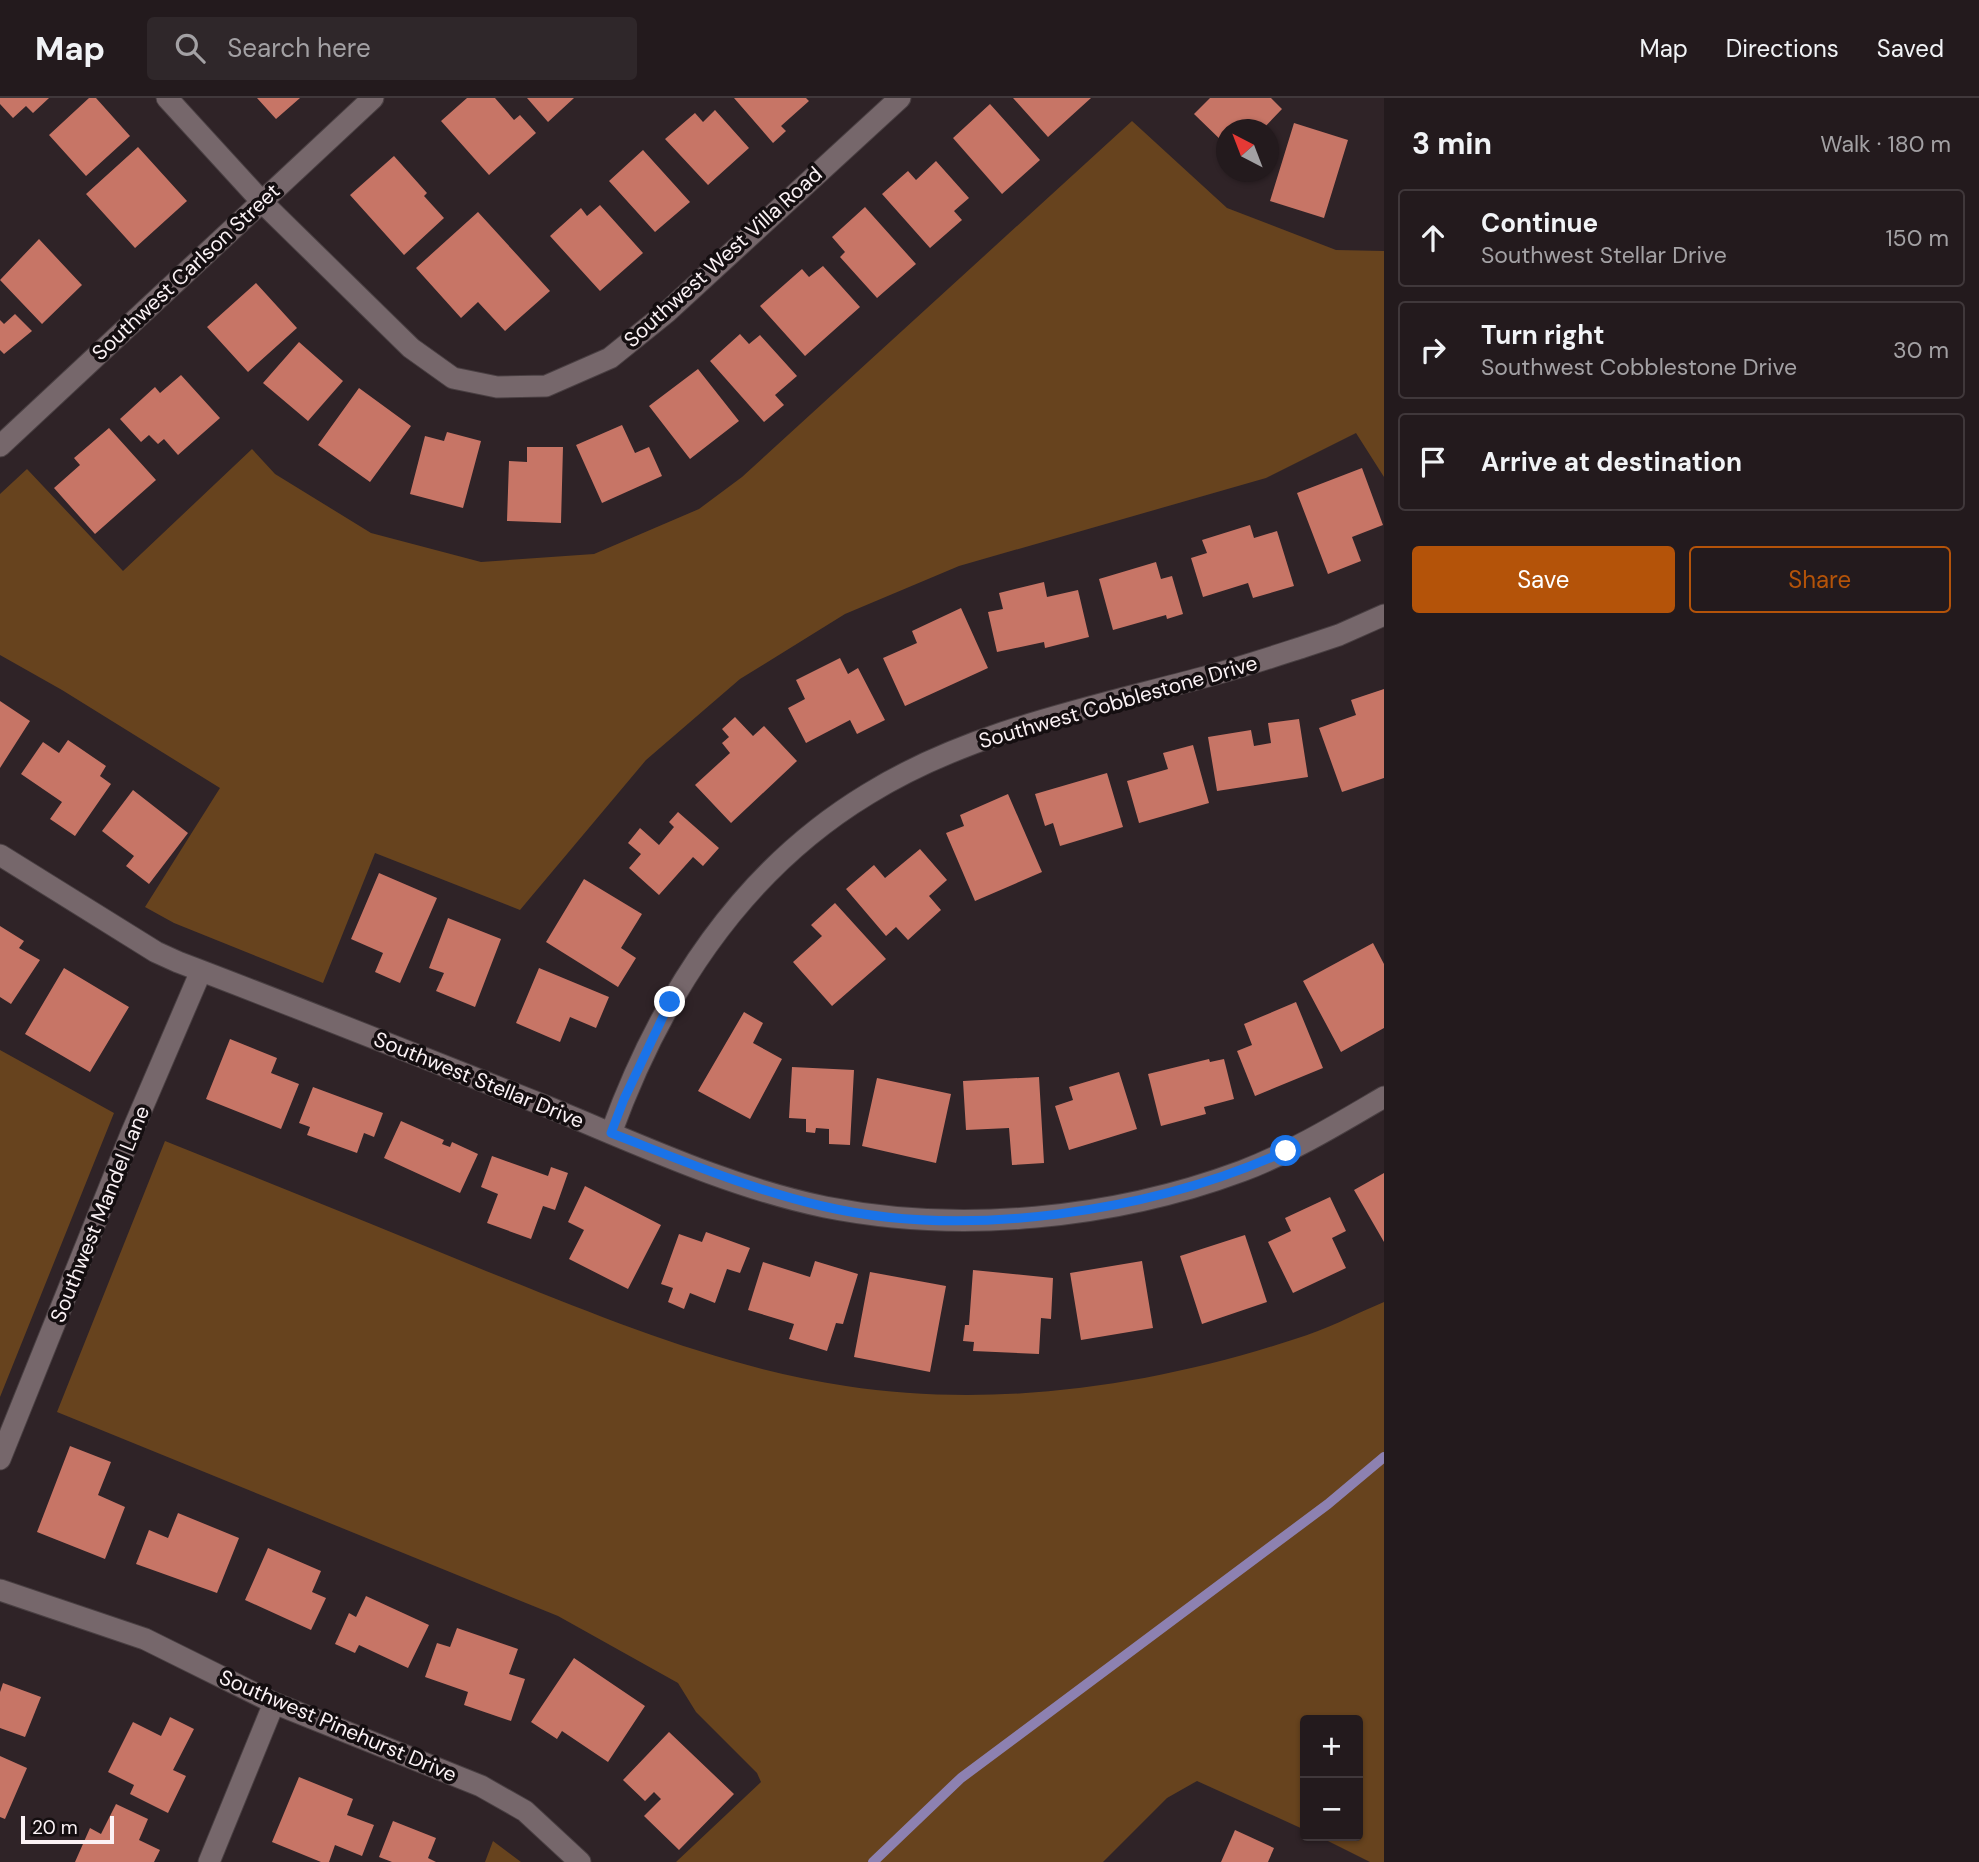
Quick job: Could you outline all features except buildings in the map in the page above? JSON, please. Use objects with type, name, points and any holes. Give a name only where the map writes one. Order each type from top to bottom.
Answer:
[{"type":"street","name":"Southwest West Villa Road","points":[[167,98],[263,203],[411,348],[453,378],[497,387],[547,386],[610,358],[657,320],[900,98]]},
{"type":"street","name":"Southwest Carlson Street","points":[[0,446],[373,98]]},
{"type":"street","name":"Southwest Cobblestone Drive","points":[[611,1133],[649,1043],[692,965],[742,901],[830,818],[870,792],[974,744],[1058,716],[1303,647],[1384,615]]},
{"type":"street","name":"Southwest Stellar Drive","points":[[0,855],[156,952],[736,1182],[824,1207],[908,1217],[1012,1217],[1122,1203],[1205,1184],[1245,1169],[1322,1133],[1384,1097]]},
{"type":"street","name":"Southwest Mandel Lane","points":[[0,1459],[131,1134],[201,971]]},
{"type":"street","name":"Southwest Pinehurst Drive","points":[[0,1590],[145,1639],[274,1703],[481,1786],[525,1811],[580,1862]]},
{"type":"street","points":[[209,1862],[274,1703]]},
{"type":"shaded area","points":[[1132,121],[1227,208],[1336,250],[1384,251],[1384,477],[1356,433],[1266,478],[959,566],[845,614],[740,679],[646,760],[520,910],[375,853],[323,983],[174,923],[145,907],[220,788],[62,690],[0,655],[0,494],[27,469],[123,571],[252,449],[275,474],[371,533],[481,562],[594,554],[699,509],[742,477]]},
{"type":"shaded area","points":[[0,1050],[114,1113],[0,1397]]},
{"type":"shaded area","points":[[165,1141],[486,1271],[663,1339],[753,1367],[846,1386],[902,1393],[1016,1394],[1130,1381],[1241,1355],[1295,1339],[1384,1302],[1384,1862],[1370,1862],[1328,1841],[1363,1841],[1363,1715],[1300,1715],[1300,1828],[1197,1781],[1167,1798],[1103,1862],[676,1862],[761,1782],[757,1773],[696,1712],[678,1683],[558,1616],[57,1412]]},
{"type":"shaded area","points":[[493,1841],[521,1862],[485,1862]]},
{"type":"waterway","points":[[873,1862],[961,1778],[1328,1504],[1384,1457]]},
{"type":"route","points":[[670,1002],[649,1043],[611,1133],[684,1164],[824,1207],[876,1215],[958,1219],[1064,1212],[1164,1195],[1205,1184],[1286,1151]]}]
